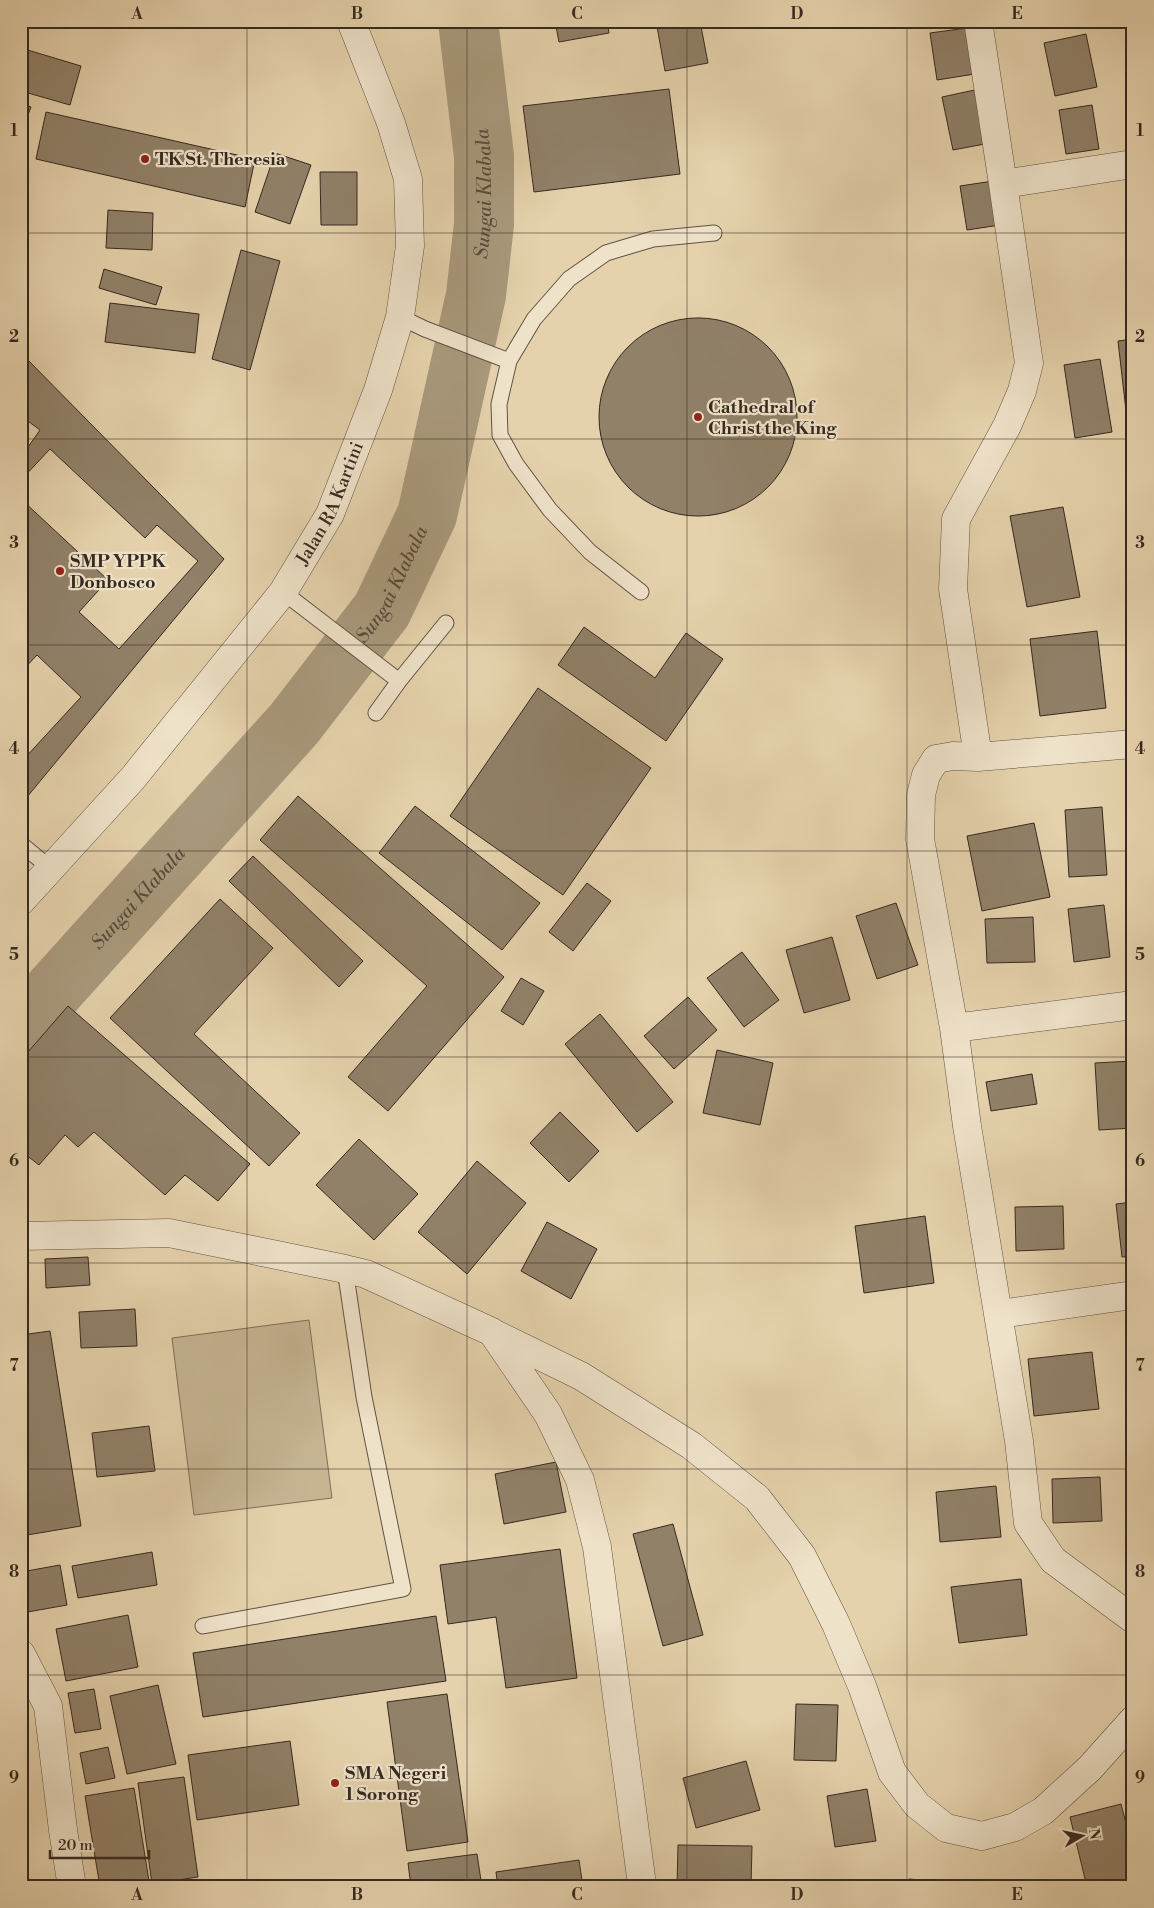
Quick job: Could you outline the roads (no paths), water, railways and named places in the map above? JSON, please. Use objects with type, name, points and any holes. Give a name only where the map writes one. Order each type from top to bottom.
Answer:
[{"type":"street","name":"Jalan RA Kartini","points":[[21,901],[133,778],[284,592],[330,514],[378,390],[400,317],[410,246],[408,179],[391,123],[351,21]]},
{"type":"street","points":[[978,21],[1029,363],[1022,391],[1007,426],[956,519],[952,589],[978,757]]},
{"type":"street","points":[[1003,184],[1133,164]]},
{"type":"street","points":[[1133,744],[978,757],[953,756],[936,760],[926,775],[921,795],[920,839],[954,1028],[967,1126],[1019,1441],[1028,1523],[1052,1560],[1133,1619]]},
{"type":"street","points":[[954,1028],[1133,1005]]},
{"type":"street","points":[[21,1236],[168,1233],[366,1274],[492,1332],[581,1376],[692,1446],[757,1498],[802,1556],[836,1624],[862,1686],[892,1772],[917,1805],[946,1828],[982,1836],[1015,1828],[1050,1805],[1090,1768],[1133,1720]]},
{"type":"street","points":[[999,1314],[1133,1295]]},
{"type":"street","points":[[492,1332],[548,1414],[580,1480],[597,1547],[641,1877],[640,1887]]},
{"type":"street","points":[[21,1654],[48,1706],[72,1887]]},
{"type":"lane","points":[[641,592],[590,552],[550,510],[516,464],[500,435],[499,404],[509,361],[534,319],[570,279],[606,253],[653,239],[714,233]]},
{"type":"lane","points":[[400,317],[425,329],[509,361]]},
{"type":"lane","points":[[284,592],[399,681]]},
{"type":"lane","points":[[376,714],[399,681],[446,623]]},
{"type":"lane","points":[[21,844],[50,868]]},
{"type":"lane","points":[[202,1626],[403,1589],[364,1397],[345,1269]]},
{"type":"waterway","name":"Sungai Klabala","points":[[21,1027],[294,724],[382,610],[427,515],[476,295],[484,224],[484,156],[468,21]]},
{"type":"place","name":"TK St. Theresia","points":[[145,159]]},
{"type":"place","name":"Cathedral of Christ the King","points":[[698,417]]},
{"type":"place","name":"SMP YPPK Donbosco","points":[[60,571]]},
{"type":"place","name":"SMA Negeri 1 Sorong","points":[[335,1783]]}]
